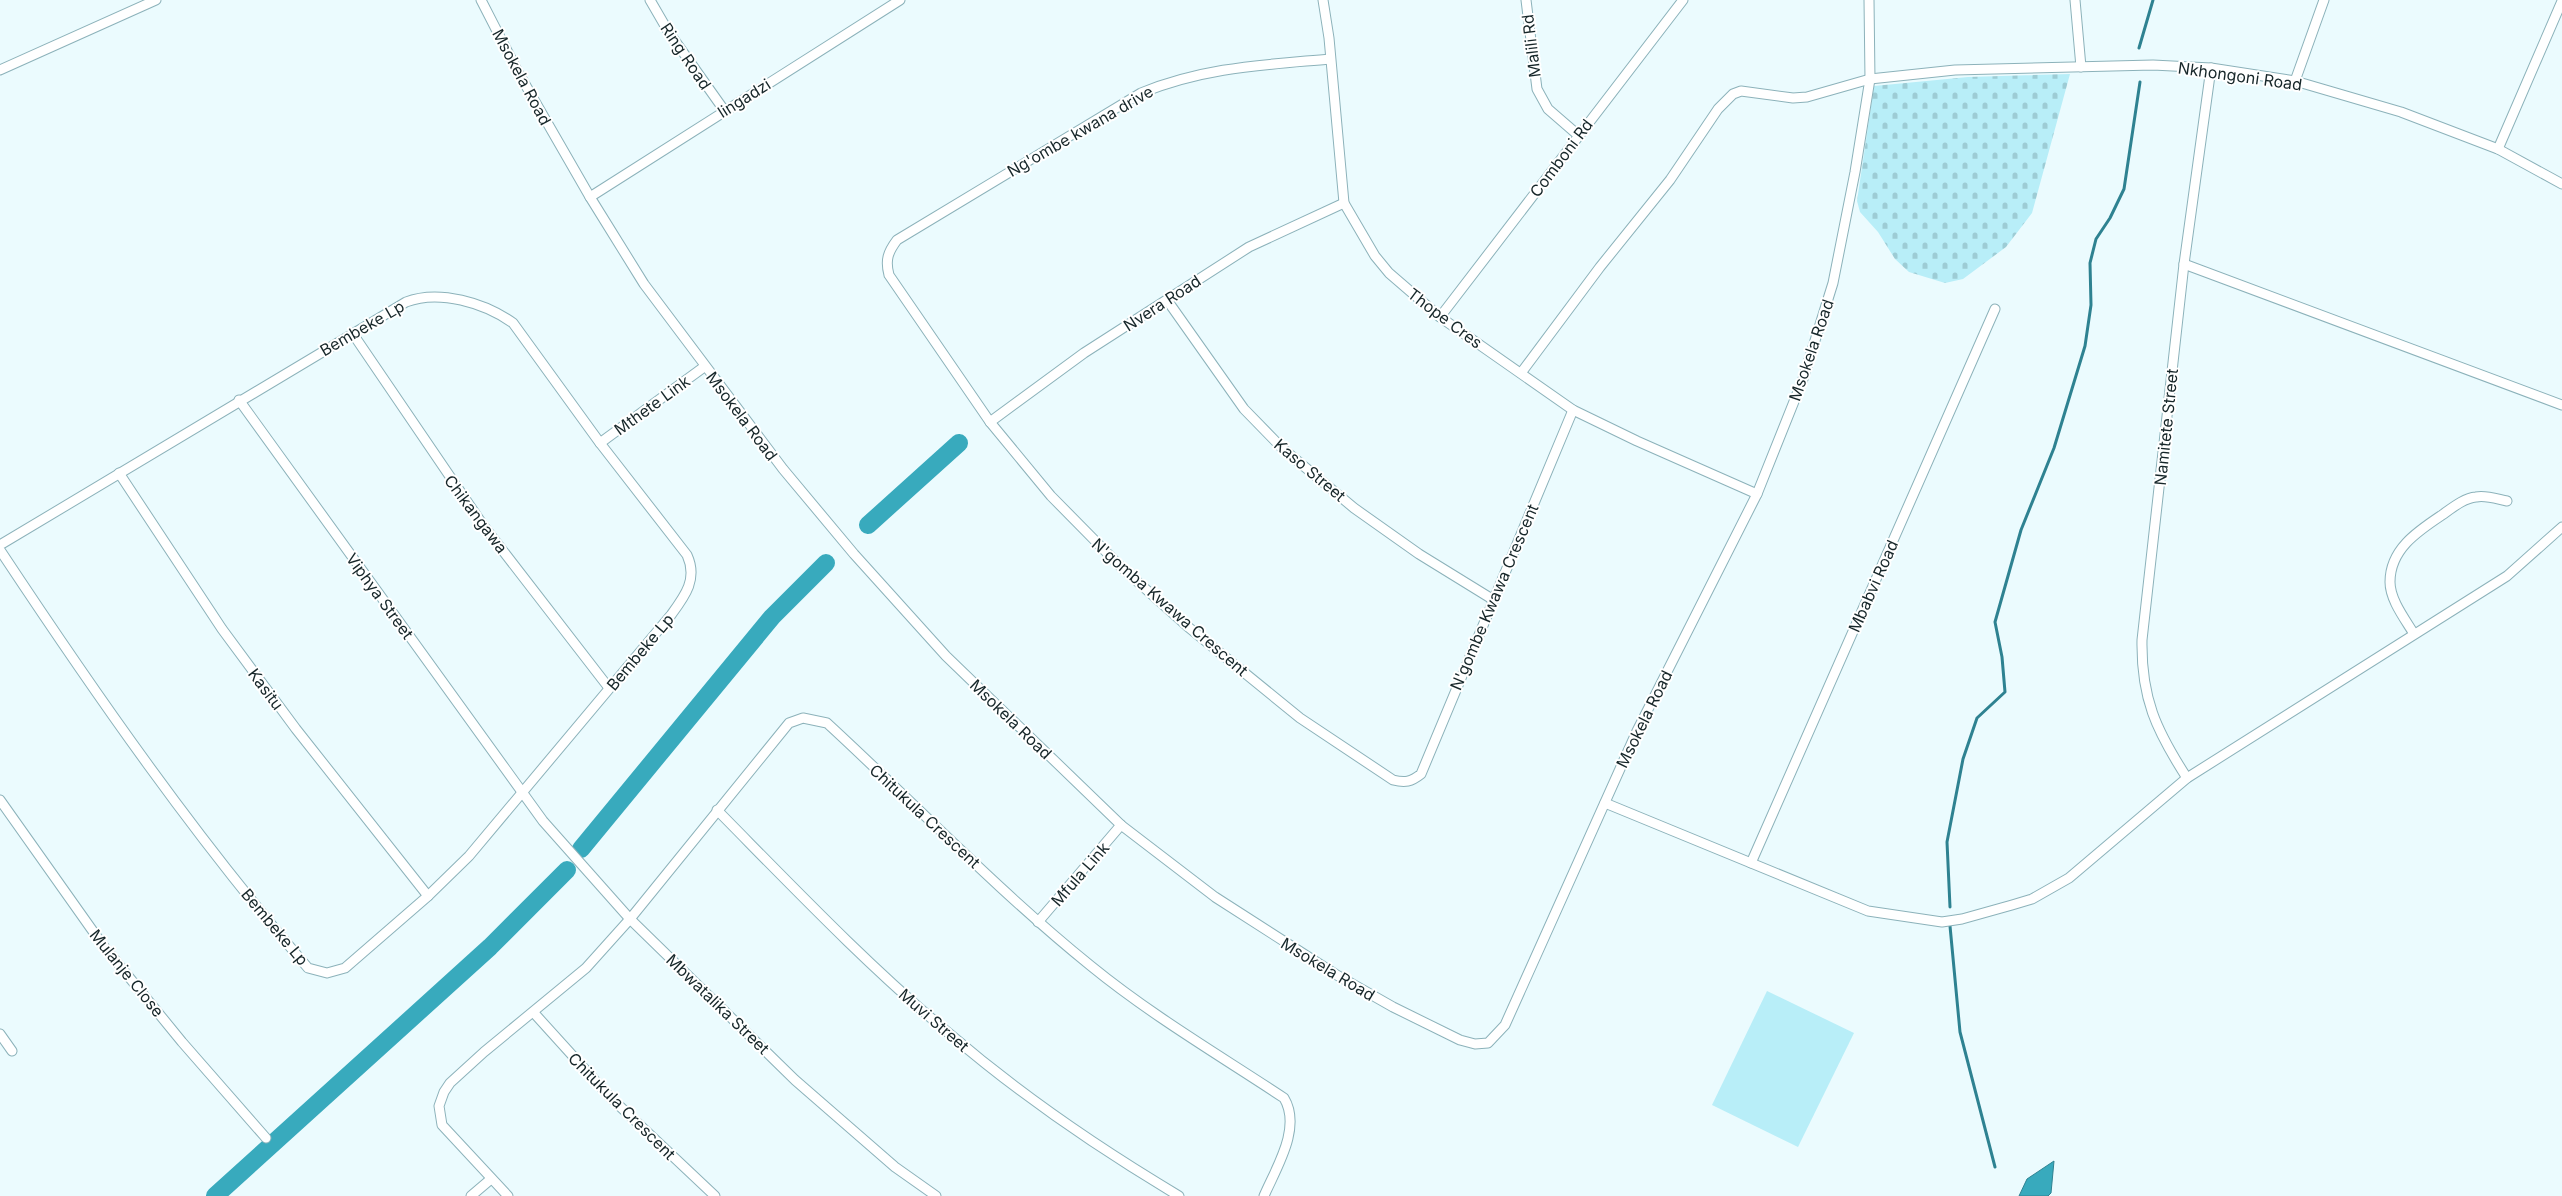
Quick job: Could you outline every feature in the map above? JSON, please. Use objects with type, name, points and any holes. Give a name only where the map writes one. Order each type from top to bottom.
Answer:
[{"type":"street","points":[[0,70],[156,0]]},
{"type":"street","name":"Msokela Road","points":[[481,0],[518,72],[590,198],[644,284],[704,367],[788,476],[854,554],[946,656],[1121,825],[1215,897],[1335,974],[1392,1007],[1460,1040],[1475,1044],[1488,1043],[1504,1025],[1637,731],[1757,494],[1803,379],[1833,283],[1855,172],[1870,79],[1870,0]]},
{"type":"street","name":"Ring Road","points":[[650,0],[673,38],[724,110]]},
{"type":"street","name":"lingadzi","points":[[590,198],[724,110],[899,0]]},
{"type":"street","name":"Thope Cres","points":[[1322,0],[1330,59],[1344,203],[1375,256],[1389,273],[1440,317],[1573,410],[1637,441],[1757,494]]},
{"type":"street","name":"Malili Rd","points":[[1526,0],[1537,89],[1548,109],[1578,135]]},
{"type":"street","name":"Comboni Rd","points":[[1440,317],[1578,135],[1649,47],[1683,0]]},
{"type":"street","points":[[2075,0],[2081,67]]},
{"type":"street","points":[[2295,81],[2324,0]]},
{"type":"street","points":[[2498,149],[2562,1]]},
{"type":"street","name":"Ng'ombe kwana drive","points":[[887,259],[889,250],[897,240],[1141,93],[1173,80],[1199,73],[1227,68],[1330,59]]},
{"type":"street","name":"Nkhongoni Road","points":[[1521,373],[1594,275],[1670,180],[1718,109],[1733,94],[1741,91],[1793,98],[1808,97],[1870,79],[1955,70],[2153,65],[2211,68],[2295,81],[2401,112],[2498,149],[2562,184]]},
{"type":"street","name":"Namitete Street","points":[[2187,778],[2162,740],[2149,702],[2142,664],[2143,630],[2184,264],[2211,68]]},
{"type":"street","name":"Nvera Road","points":[[990,422],[1070,363],[1249,247],[1344,203]]},
{"type":"street","name":"N'gomba Kwawa Crescent","points":[[887,259],[889,275],[900,293],[990,422],[1057,502],[1120,566],[1187,626],[1300,718],[1393,780],[1403,783],[1413,781]]},
{"type":"street","points":[[2184,264],[2562,404]]},
{"type":"street","name":"Bembeke Lp","points":[[0,545],[239,400],[406,302],[419,297],[432,296],[499,313],[514,323],[600,443],[687,555],[692,568],[691,581],[686,595],[610,688],[521,791],[469,856],[428,896],[345,968],[327,973],[308,968],[203,840],[116,722],[0,550]]},
{"type":"street","name":"Kaso Street","points":[[1167,300],[1244,409],[1282,448],[1354,508],[1419,554],[1492,599]]},
{"type":"street","name":"Mbabvi Road","points":[[1750,863],[1995,309]]},
{"type":"street","name":"Chikangawa","points":[[353,334],[483,525],[610,688]]},
{"type":"street","name":"Mthete Link","points":[[600,443],[704,367]]},
{"type":"street","name":"Viphya Street","points":[[239,400],[521,791]]},
{"type":"street","name":"N'gombe Kwawa Crescent","points":[[1413,781],[1421,774],[1492,599],[1573,410]]},
{"type":"street","name":"Kasitu","points":[[119,473],[222,630],[296,729],[428,896]]},
{"type":"street","points":[[2414,634],[2393,597],[2390,584],[2391,568],[2399,552],[2415,533],[2455,506],[2475,497],[2507,501]]},
{"type":"street","points":[[1605,803],[1868,911],[1922,920],[1962,919],[2032,898],[2069,878],[2187,778],[2507,576],[2562,527]]},
{"type":"street","name":"Chitukula Crescent","points":[[508,1196],[442,1124],[439,1112],[440,1100],[450,1083],[508,1031],[534,1013],[586,968],[630,919],[789,723],[803,718],[820,720],[827,723],[1038,922],[1149,1010],[1284,1098],[1289,1112],[1289,1128],[1284,1148],[1264,1196]]},
{"type":"street","name":"Mbwatalika Street","points":[[521,791],[543,821],[630,919],[795,1080],[895,1167],[936,1196]]},
{"type":"street","name":"Mulanje Close","points":[[0,800],[102,944],[182,1042],[266,1138]]},
{"type":"street","name":"Muvi Street","points":[[718,810],[836,932],[949,1034],[1020,1090],[1179,1196]]},
{"type":"street","name":"Mfula Link","points":[[1038,922],[1121,825]]},
{"type":"street","name":"Chitukula Crescent","points":[[534,1013],[610,1097],[715,1196]]},
{"type":"street","points":[[0,1034],[12,1051]]},
{"type":"street","points":[[471,1196],[491,1179]]},
{"type":"green space","points":[[2070,74],[2032,213],[2006,247],[1963,279],[1945,283],[1909,272],[1895,259],[1878,232],[1860,212],[1857,201],[1874,86],[1968,77]]},
{"type":"green space","points":[[1767,991],[1854,1033],[1798,1147],[1712,1105]]},
{"type":"water","points":[[2054,1161],[2051,1193],[2048,1196],[2019,1196],[2027,1179]]},
{"type":"waterway","points":[[2139,48],[2153,0]]},
{"type":"waterway","points":[[1950,907],[1947,842],[1963,759],[1977,718],[2005,692],[2002,657],[1995,622],[2021,530],[2054,448],[2085,346],[2091,305],[2090,263],[2096,239],[2110,218],[2124,189],[2140,82]]},
{"type":"waterway","points":[[868,525],[959,443]]},
{"type":"waterway","points":[[581,849],[772,617],[826,563]]},
{"type":"waterway","points":[[215,1196],[490,947],[567,870]]},
{"type":"waterway","points":[[1950,926],[1960,1032],[1995,1167]]}]
